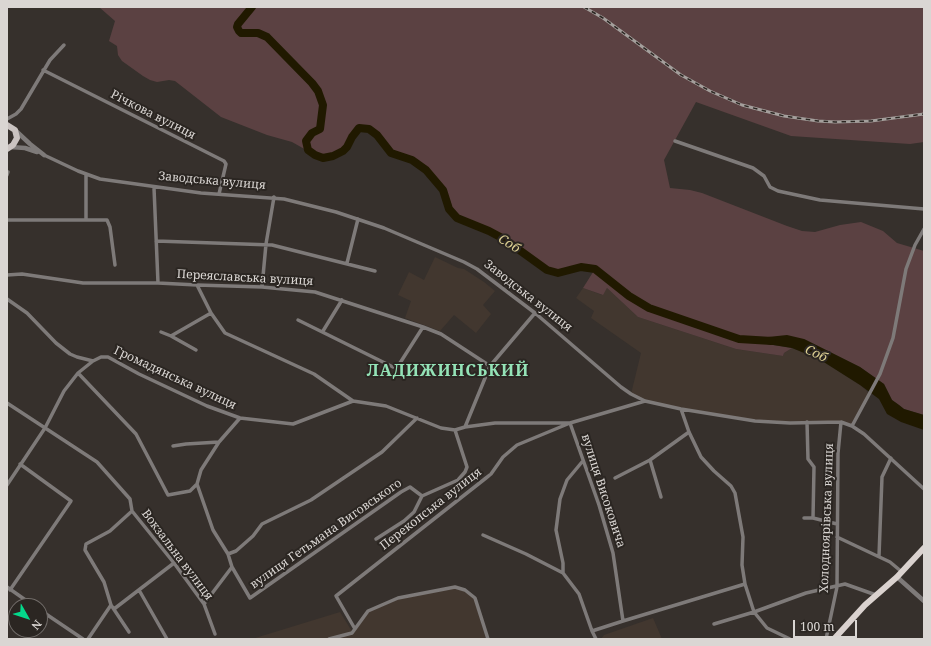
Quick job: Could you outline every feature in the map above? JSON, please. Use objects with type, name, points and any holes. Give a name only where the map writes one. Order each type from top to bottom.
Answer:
[{"type":"highway","points":[[834,639],[860,610],[898,577],[924,548]]},
{"type":"main road","name":"Заводська вулиця","points":[[7,119],[12,127]]},
{"type":"main road","points":[[9,148],[16,142],[17,138],[12,127]]},
{"type":"street","points":[[7,119],[21,110],[50,60],[64,45]]},
{"type":"street","name":"Річкова вулиця","points":[[44,70],[224,161],[226,164],[219,194]]},
{"type":"street","name":"Заводська вулиця","points":[[12,127],[44,155]]},
{"type":"street","points":[[675,141],[753,168],[764,176],[770,187],[778,191],[820,200],[924,209]]},
{"type":"street","name":"Заводська вулиця","points":[[9,148],[25,148],[100,179],[154,188],[274,197],[292,200],[384,228],[471,265],[535,314],[621,387],[645,401],[681,409],[755,421],[841,422],[852,426],[891,458],[924,489]]},
{"type":"street","points":[[86,174],[86,219]]},
{"type":"street","points":[[154,188],[158,283]]},
{"type":"street","points":[[262,287],[266,244],[274,197]]},
{"type":"street","points":[[346,263],[358,219]]},
{"type":"street","points":[[7,220],[107,220],[110,227],[115,265]]},
{"type":"street","points":[[852,426],[880,374],[895,327],[906,269],[915,245],[924,229]]},
{"type":"street","points":[[156,241],[266,244],[375,271]]},
{"type":"street","name":"Переяславська вулиця","points":[[7,275],[22,274],[79,282],[262,287],[315,292],[441,334],[490,366]]},
{"type":"street","points":[[197,286],[211,313],[225,333],[229,336],[314,374],[353,401]]},
{"type":"street","name":"Громадянська вулиця","points":[[7,298],[27,313],[62,348],[77,357],[93,361],[101,357],[108,357],[139,374],[207,406],[240,418],[293,424],[353,401],[386,406],[441,428],[455,430]]},
{"type":"street","points":[[323,331],[342,300]]},
{"type":"street","points":[[171,336],[211,313]]},
{"type":"street","points":[[465,426],[490,366],[535,314]]},
{"type":"street","points":[[298,320],[393,366],[397,366],[400,363],[423,327]]},
{"type":"street","points":[[162,332],[196,350]]},
{"type":"street","points":[[7,485],[45,428],[64,392],[78,373],[93,361]]},
{"type":"street","points":[[78,373],[136,434],[168,496],[190,491],[197,484],[201,470],[219,442],[240,418]]},
{"type":"street","points":[[376,539],[409,517],[414,512],[422,496],[458,480],[465,472],[467,467],[455,430],[465,426],[504,423],[570,423],[645,401]]},
{"type":"street","name":"Вокзальна вулиця","points":[[7,403],[97,462],[130,499],[132,511],[174,563],[204,604],[215,634]]},
{"type":"street","points":[[681,409],[689,432],[701,457],[731,486],[735,493],[743,536],[742,565],[745,584],[754,612],[768,628],[790,639]]},
{"type":"street","points":[[228,554],[236,551],[253,536],[262,524],[311,500],[382,452],[417,418]]},
{"type":"street","points":[[807,422],[808,459],[814,467],[813,518]]},
{"type":"street","name":"Холодноярівська вулиця","points":[[826,639],[837,587],[838,453],[841,422]]},
{"type":"street","name":"вулиця Високовича","points":[[570,423],[614,553],[623,621]]},
{"type":"street","name":"Перекопська вулиця","points":[[355,629],[336,596],[491,474],[503,457],[517,445],[570,423]]},
{"type":"street","points":[[615,478],[650,460],[689,432]]},
{"type":"street","points":[[173,446],[219,442]]},
{"type":"street","points":[[879,556],[882,477],[891,458]]},
{"type":"street","points":[[650,460],[661,497]]},
{"type":"street","points":[[564,573],[556,530],[560,499],[568,480],[582,462]]},
{"type":"street","points":[[20,464],[71,501],[9,589],[22,598]]},
{"type":"street","points":[[197,484],[213,530],[228,554],[232,567],[204,604]]},
{"type":"street","name":"вулиця Гетьмана Виговського","points":[[232,567],[250,598],[401,492],[410,487],[422,496]]},
{"type":"street","points":[[129,632],[114,609],[104,582],[85,550],[86,544],[110,531],[132,511]]},
{"type":"street","points":[[804,518],[813,518],[837,524]]},
{"type":"street","points":[[483,535],[564,573],[579,594],[596,639]]},
{"type":"street","points":[[837,537],[879,556],[890,562],[902,572]]},
{"type":"street","points":[[114,609],[174,563]]},
{"type":"street","points":[[898,577],[924,601]]},
{"type":"street","points":[[592,631],[745,584]]},
{"type":"street","points":[[714,624],[754,612],[806,593],[845,584],[876,595]]},
{"type":"street","points":[[329,639],[352,633],[368,611],[398,598],[454,587],[464,590],[475,598],[488,639]]},
{"type":"street","points":[[139,590],[166,639]]},
{"type":"street","points":[[88,639],[112,605]]},
{"type":"street","points":[[48,615],[83,639]]},
{"type":"shaded area","points":[[99,7],[924,7],[924,142],[910,144],[791,136],[696,102],[664,160],[670,188],[702,193],[802,231],[815,232],[840,225],[861,222],[883,231],[897,243],[924,251],[924,415],[904,409],[892,400],[884,384],[860,367],[804,339],[762,340],[767,344],[792,348],[784,353],[783,356],[736,349],[638,317],[607,288],[603,295],[583,288],[595,269],[581,267],[561,272],[551,271],[504,239],[457,218],[449,209],[443,190],[426,170],[412,160],[391,153],[372,130],[359,128],[343,151],[333,156],[323,158],[292,142],[267,135],[221,117],[175,81],[169,80],[157,82],[150,80],[122,61],[118,55],[117,46],[109,41],[115,21]]},
{"type":"shaded area","points":[[435,257],[458,268],[464,269],[495,291],[483,305],[491,314],[476,333],[454,315],[440,331],[405,318],[411,301],[398,295],[409,272],[424,280]]},
{"type":"shaded area","points":[[583,288],[602,295],[607,288],[638,317],[736,349],[783,356],[784,353],[792,348],[819,359],[860,385],[869,395],[852,426],[841,422],[755,421],[645,401],[631,394],[641,353],[591,318],[594,311],[576,298]]},
{"type":"shaded area","points":[[454,588],[464,591],[474,598],[486,639],[252,639],[340,612],[353,633],[369,612],[399,599]]},
{"type":"shaded area","points":[[653,618],[662,639],[601,639],[604,635]]},
{"type":"water","points":[[787,335],[804,339],[860,367],[884,384],[892,400],[904,409],[924,415],[924,430],[901,422],[887,414],[879,399],[819,359],[792,348],[767,344],[761,340],[768,337]]},
{"type":"waterway","name":"Соб","points":[[252,7],[238,24],[237,27],[239,31],[241,33],[258,33],[267,37],[318,91],[323,105],[320,129],[312,133],[306,141],[308,150],[315,155],[323,158],[333,156],[343,151],[347,147],[359,128],[369,129],[377,135],[391,153],[412,160],[426,170],[443,190],[449,209],[457,218],[504,239],[547,270],[558,273],[581,267],[595,269],[629,296],[649,308],[739,339],[772,341]]},
{"type":"railway","points":[[584,7],[603,18],[681,75],[710,91],[742,105],[784,116],[835,122],[871,121],[924,114]]},
{"type":"district","name":"ЛАДИЖИНСЬКИЙ","points":[[448,371]]}]
